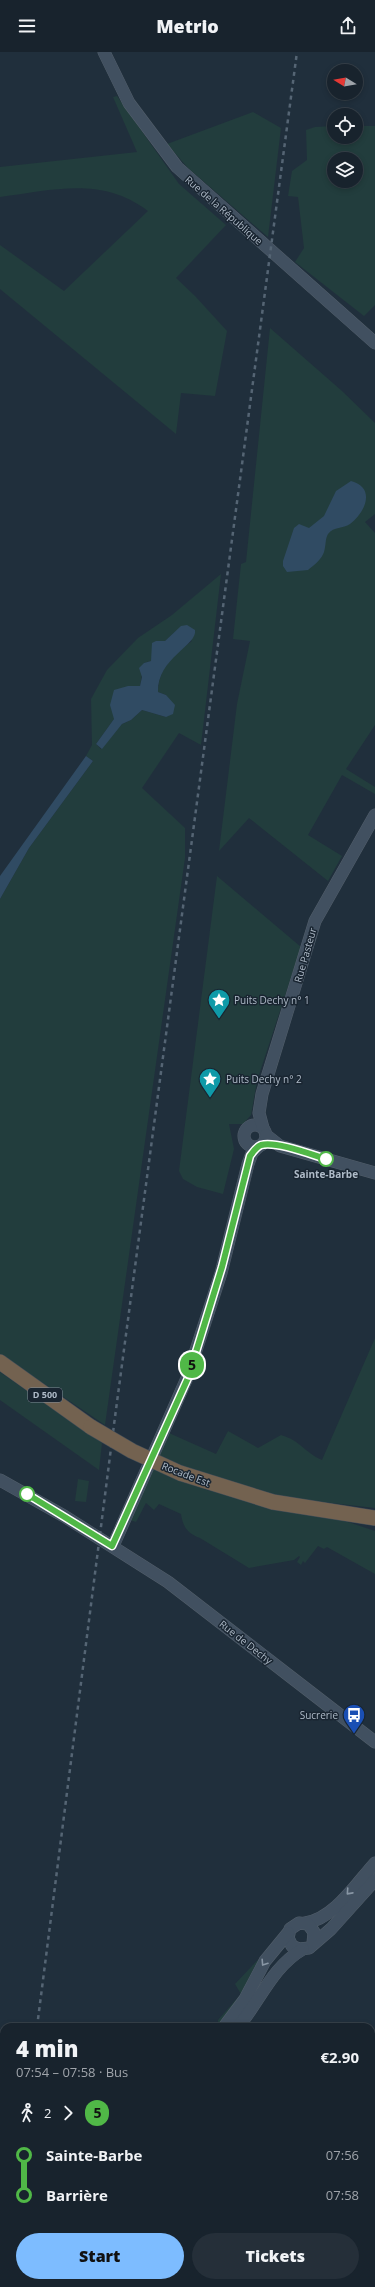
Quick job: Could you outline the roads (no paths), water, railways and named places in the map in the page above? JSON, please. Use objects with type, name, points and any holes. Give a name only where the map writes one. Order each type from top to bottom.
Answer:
[{"type":"highway","name":"Rocade Est","points":[[0,1362],[92,1427],[132,1451],[180,1473],[263,1499],[332,1512],[375,1518]]},
{"type":"highway","points":[[332,1512],[375,1525]]},
{"type":"street","name":"Rue de la République","points":[[104,52],[129,103],[174,164],[375,343]]},
{"type":"street","name":"Rue Pasteur","points":[[264,1132],[259,1116],[259,1104],[315,921],[375,816]]},
{"type":"street","points":[[253,1146],[244,1135],[246,1129],[255,1125],[280,1146],[375,1173]]},
{"type":"street","points":[[253,1146],[265,1141],[264,1132]]},
{"type":"street","points":[[112,1546],[185,1385],[221,1273],[253,1146]]},
{"type":"street","name":"Rue de Dechy","points":[[0,1480],[112,1546],[182,1593],[375,1742]]},
{"type":"street","points":[[227,2023],[244,1999],[265,1961],[294,1925],[316,1920],[332,1910],[375,1863]]},
{"type":"street","points":[[241,2023],[277,1972],[334,1926],[375,1880]]},
{"type":"street","points":[[305,1923],[311,1926],[314,1932],[308,1946]]},
{"type":"street","points":[[288,1933],[292,1946],[308,1946]]},
{"type":"water","points":[[351,481],[359,484],[366,494],[366,500],[361,513],[350,524],[330,531],[326,538],[323,555],[308,570],[287,572],[283,566],[283,561],[294,528],[299,524],[309,528],[324,516],[336,491]]},
{"type":"water","points":[[187,625],[195,630],[194,636],[170,661],[159,680],[158,692],[166,695],[175,705],[173,714],[166,717],[142,710],[131,720],[122,724],[102,749],[96,744],[114,719],[110,705],[114,690],[128,686],[140,686],[142,677],[139,668],[144,663],[151,661],[152,643],[156,641],[165,641],[181,626]]},
{"type":"water","points":[[86,756],[93,761],[29,848],[0,899],[0,876]]},
{"type":"railway","points":[[38,2023],[115,1417],[297,52]]},
{"type":"place","name":"Puits Dechy n° 1","points":[[219,1020]]},
{"type":"place","name":"Puits Dechy n° 2","points":[[210,1098]]},
{"type":"place","name":"Sainte-Barbe","points":[[326,1159]]},
{"type":"place","name":"Sucrerie","points":[[354,1734]]}]
